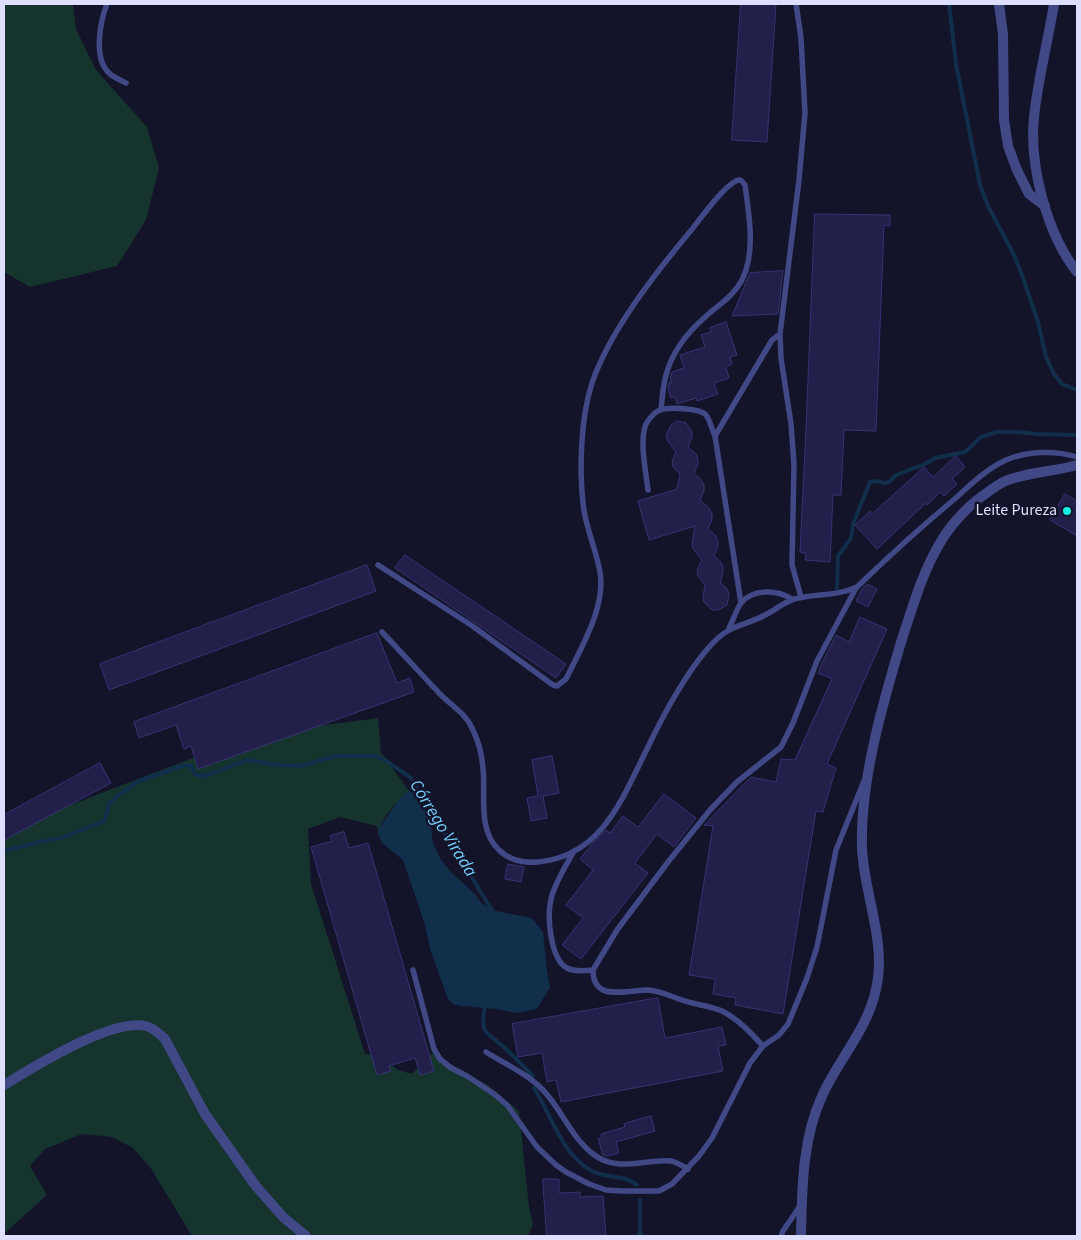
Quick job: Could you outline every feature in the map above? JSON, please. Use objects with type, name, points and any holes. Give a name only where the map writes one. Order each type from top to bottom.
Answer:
[{"type":"street","points":[[999,4],[1003,34],[1004,120],[1008,146],[1029,194],[1045,206]]},
{"type":"street","points":[[1054,4],[1034,117],[1034,145],[1045,206],[1062,249],[1077,272]]},
{"type":"street","points":[[801,1236],[807,1148],[812,1119],[822,1095],[861,1028],[877,988],[879,950],[862,852],[862,820],[871,764],[890,680],[915,599],[927,567],[940,541],[958,519],[979,499],[1003,482],[1077,465]]},
{"type":"street","points":[[4,1085],[60,1052],[85,1040],[129,1026],[145,1026],[156,1031],[170,1048],[205,1114],[256,1185],[283,1218],[306,1236]]},
{"type":"lane","points":[[107,4],[100,28],[101,58],[104,67],[110,74],[126,83]]},
{"type":"lane","points":[[796,4],[800,38],[804,113],[799,180],[780,334],[781,358],[791,424],[794,464],[792,565],[801,597]]},
{"type":"lane","points":[[378,565],[471,625],[553,685],[557,686],[566,679],[598,606],[600,590],[600,573],[583,504],[582,488],[584,429],[592,383],[600,363],[620,326],[664,263],[720,195],[734,182],[740,180],[745,185],[749,222],[749,260],[734,293],[692,329],[678,348],[666,375],[661,410]]},
{"type":"lane","points":[[715,436],[772,340],[780,334]]},
{"type":"lane","points":[[648,490],[644,438],[646,424],[653,415],[661,410],[679,408],[702,412],[707,416],[715,436],[741,603]]},
{"type":"lane","points":[[729,628],[763,616],[792,599],[845,593],[857,587],[928,520],[978,479],[1005,460],[1051,452],[1063,452],[1077,457]]},
{"type":"lane","points":[[763,1046],[740,1023],[722,1011],[662,992],[650,990],[603,990],[596,984],[593,970],[616,930],[710,810],[737,782],[781,747],[794,723],[805,688],[817,661],[857,587]]},
{"type":"lane","points":[[382,632],[444,697],[461,712],[471,726],[479,745],[483,766],[485,825],[491,841],[499,851],[509,858],[526,862],[559,858],[574,851],[598,833],[614,814],[672,701],[708,647],[729,628],[741,603],[749,596],[758,593],[775,592],[785,594],[792,599]]},
{"type":"lane","points":[[412,970],[434,1049],[440,1060],[488,1089],[507,1105],[537,1147],[556,1165],[589,1184],[606,1190],[621,1192],[659,1190],[672,1184],[688,1169],[712,1138],[742,1075],[763,1046],[779,1035],[788,1024],[807,978],[817,947],[836,850],[871,764]]},
{"type":"lane","points":[[574,851],[556,885],[551,899],[549,914],[550,930],[560,962],[567,969],[575,971],[593,970]]},
{"type":"lane","points":[[486,1052],[530,1079],[544,1091],[572,1132],[592,1154],[610,1164],[628,1165],[672,1161],[688,1169]]},
{"type":"lane","points":[[783,1234],[802,1204]]},
{"type":"green space","points":[[4,4],[73,4],[76,29],[96,70],[147,127],[159,168],[146,220],[117,266],[30,287],[4,272]]},
{"type":"green space","points":[[378,718],[381,752],[409,791],[390,811],[382,823],[378,834],[377,826],[340,817],[308,829],[311,884],[365,1054],[380,1055],[399,1070],[413,1073],[432,1053],[489,1086],[519,1111],[529,1207],[533,1225],[528,1236],[192,1236],[150,1167],[133,1148],[112,1137],[82,1134],[45,1149],[30,1166],[47,1195],[4,1234],[4,822],[26,822],[198,756],[272,732]]},
{"type":"water","points":[[420,788],[426,789],[433,843],[441,860],[451,872],[475,894],[481,903],[496,911],[532,918],[543,932],[550,987],[537,1009],[517,1013],[462,1006],[453,1004],[448,999],[430,949],[425,925],[403,860],[383,844],[378,834],[379,828],[400,798],[409,791]]},
{"type":"building","points":[[741,4],[776,4],[767,142],[732,140]]},
{"type":"building","points":[[815,214],[890,215],[890,226],[884,225],[876,431],[844,430],[841,495],[833,495],[830,562],[805,560],[806,553],[800,552]]},
{"type":"building","points":[[783,271],[778,314],[732,316],[750,273]]},
{"type":"building","points":[[726,322],[737,355],[730,357],[732,364],[726,367],[729,378],[714,383],[718,394],[697,401],[696,398],[677,404],[675,397],[671,398],[668,389],[669,382],[672,382],[670,378],[672,372],[684,368],[680,355],[705,347],[701,335],[711,332],[710,328]]},
{"type":"building","points":[[678,421],[686,423],[692,432],[688,447],[696,454],[698,464],[694,473],[704,485],[704,491],[700,500],[710,509],[712,519],[708,529],[716,536],[718,541],[714,556],[721,562],[723,567],[720,582],[729,594],[727,605],[718,610],[712,610],[704,602],[705,585],[698,576],[697,570],[702,560],[693,549],[692,544],[695,526],[649,540],[638,501],[677,489],[680,474],[673,467],[672,462],[676,452],[667,440],[666,435],[671,425]]},
{"type":"building","points":[[956,456],[965,467],[952,479],[957,484],[944,496],[940,492],[927,505],[926,503],[877,549],[855,525],[870,511],[872,514],[924,467],[933,477]]},
{"type":"building","name":"Leite Pureza","points":[[1065,494],[1077,501],[1077,536],[1050,520]]},
{"type":"building","points":[[405,555],[566,664],[556,678],[395,568]]},
{"type":"building","points":[[367,565],[376,591],[109,690],[100,664]]},
{"type":"building","points":[[867,584],[877,589],[868,607],[856,601]]},
{"type":"building","points":[[860,617],[887,629],[827,764],[836,768],[823,812],[816,811],[783,1014],[735,1005],[736,998],[713,994],[715,979],[689,975],[713,826],[704,825],[751,777],[776,782],[781,759],[795,760],[832,679],[818,673],[821,665],[836,635],[849,642]]},
{"type":"building","points":[[377,633],[397,683],[410,678],[414,692],[198,769],[191,746],[184,749],[176,725],[139,738],[134,722]]},
{"type":"building","points":[[552,756],[559,793],[543,796],[547,818],[531,821],[527,798],[538,796],[532,760]]},
{"type":"building","points":[[100,763],[111,783],[4,840],[4,815]]},
{"type":"building","points":[[664,794],[696,818],[674,847],[657,834],[635,863],[648,873],[581,959],[562,945],[583,918],[566,905],[593,870],[580,859],[606,830],[610,833],[623,816],[638,827]]},
{"type":"building","points":[[344,832],[349,848],[368,843],[434,1071],[420,1075],[415,1058],[389,1066],[391,1071],[377,1075],[311,847],[332,841],[330,836]]},
{"type":"building","points":[[508,864],[524,867],[521,882],[505,879]]},
{"type":"building","points":[[658,998],[665,1038],[722,1027],[726,1045],[718,1046],[723,1071],[561,1102],[556,1080],[547,1082],[542,1053],[518,1057],[512,1024]]},
{"type":"building","points":[[651,1116],[655,1131],[616,1142],[619,1153],[603,1155],[598,1139],[602,1138],[601,1134],[625,1127],[624,1124]]},
{"type":"building","points":[[543,1179],[559,1179],[559,1193],[580,1192],[580,1197],[603,1196],[606,1236],[547,1236]]},
{"type":"waterway","points":[[949,4],[956,64],[980,185],[988,206],[1014,255],[1022,275],[1038,322],[1046,357],[1054,374],[1062,384],[1077,390]]},
{"type":"waterway","name":"Córrego Virada","points":[[837,588],[838,556],[851,538],[853,524],[870,482],[889,482],[896,475],[925,464],[935,458],[965,452],[981,437],[997,432],[1077,435]]},
{"type":"waterway","name":"Córrego Virada","points":[[4,851],[61,838],[102,822],[105,820],[109,804],[117,796],[139,781],[185,765],[191,766],[195,774],[200,776],[208,775],[247,760],[277,765],[300,766],[336,756],[376,756],[411,778],[420,793]]},
{"type":"waterway","name":"Córrego Virada","points":[[425,801],[493,912]]},
{"type":"waterway","points":[[485,1005],[483,1020],[487,1033],[533,1076]]},
{"type":"waterway","points":[[534,1088],[564,1143],[580,1162],[596,1173],[626,1179],[637,1185]]},
{"type":"waterway","points":[[640,1200],[640,1236]]},
{"type":"place","name":"Leite Pureza","points":[[1067,511]]}]
